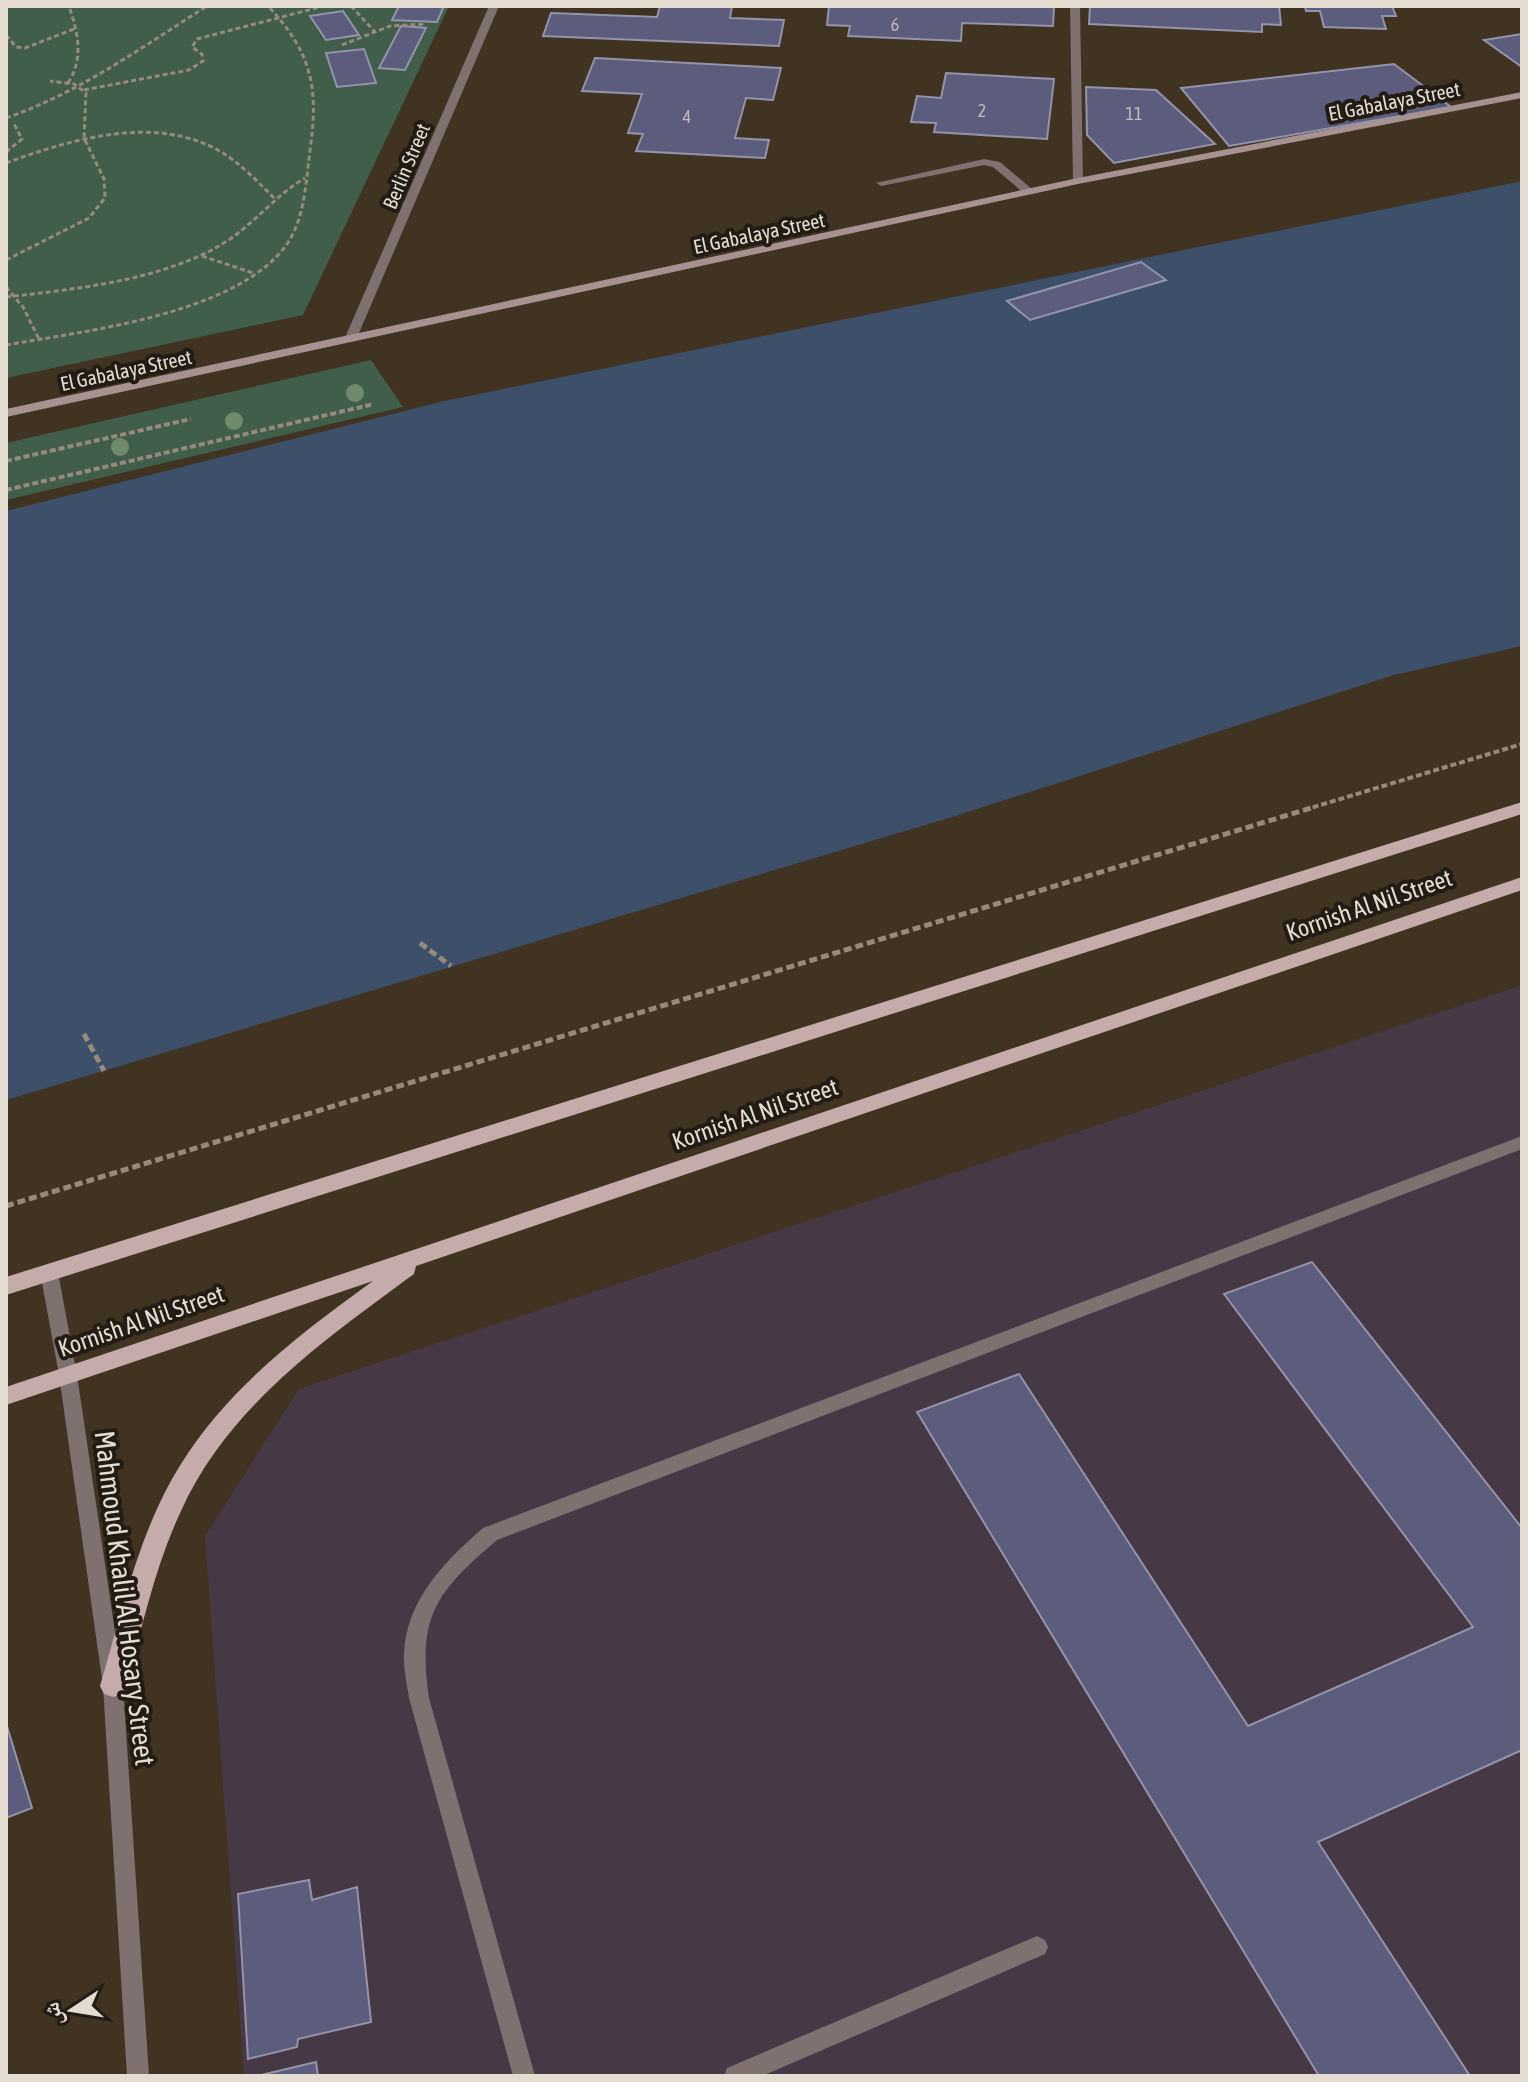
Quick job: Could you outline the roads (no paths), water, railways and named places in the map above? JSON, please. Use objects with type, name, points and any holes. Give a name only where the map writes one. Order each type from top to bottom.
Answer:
[{"type":"main road","name":"Kornish Al Nil Street","points":[[6,1286],[1522,808]]},
{"type":"main road","name":"Kornish Al Nil Street","points":[[6,1396],[1521,884]]},
{"type":"main road","points":[[113,1686],[143,1582],[169,1510],[205,1445],[254,1387],[311,1337],[423,1256]]},
{"type":"street","name":"Berlin Street","points":[[350,340],[494,6]]},
{"type":"street","points":[[1075,6],[1078,181]]},
{"type":"street","name":"El Gabalaya Street","points":[[6,413],[1078,181],[1522,95]]},
{"type":"street","points":[[881,183],[984,162],[996,164],[1029,192]]},
{"type":"street","points":[[524,2076],[419,1698],[414,1651],[425,1606],[452,1566],[490,1534],[1522,1142]]},
{"type":"street","name":"Mahmoud Khalil Al Hosary Street","points":[[49,1272],[68,1375],[113,1686],[138,2076]]},
{"type":"street","points":[[735,2076],[1037,1947]]},
{"type":"water","points":[[1522,181],[1522,646],[1394,675],[952,817],[6,1100],[6,511],[440,402]]}]
